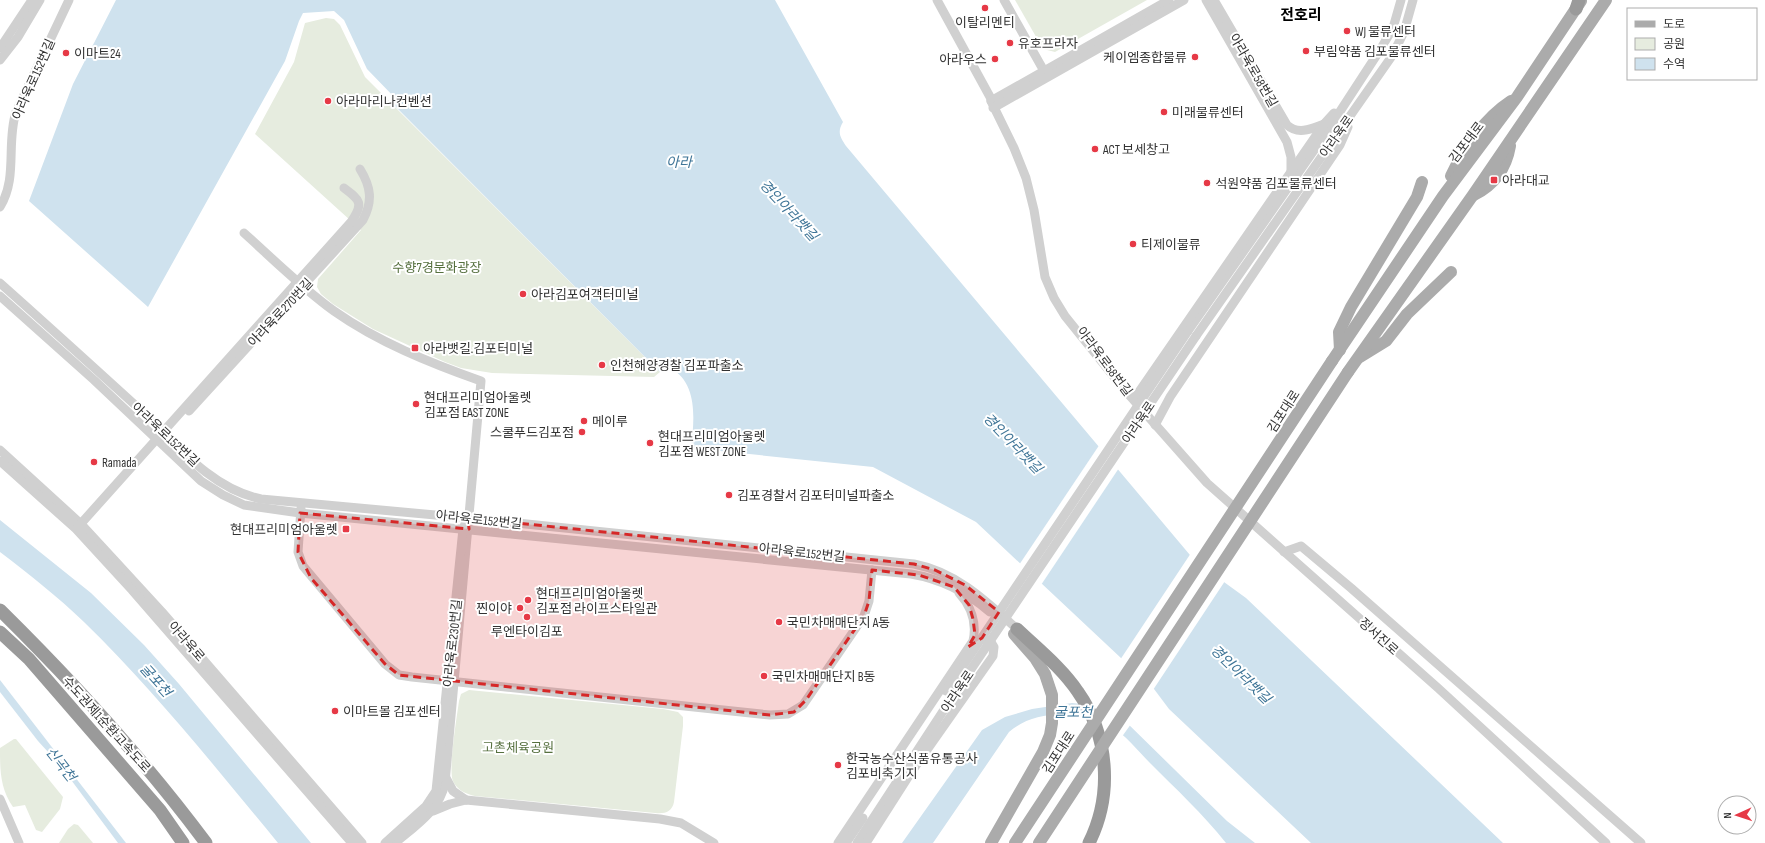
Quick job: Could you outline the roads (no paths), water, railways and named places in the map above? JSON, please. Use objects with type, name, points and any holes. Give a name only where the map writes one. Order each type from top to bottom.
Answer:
[{"type":"highway","name":"수도권제1순환고속도로","points":[[0,610],[39,649],[170,794],[206,843]]},
{"type":"highway","name":"수도권제1순환고속도로","points":[[0,632],[29,659],[160,810],[184,843]]},
{"type":"highway","points":[[1015,632],[1060,671],[1079,693],[1094,720],[1103,750],[1104,783],[1101,810],[1089,843]]},
{"type":"main road","points":[[1039,843],[1357,358],[1473,195],[1606,0]]},
{"type":"main road","name":"김포대로","points":[[1015,843],[1332,361],[1443,196],[1517,97],[1579,3]]},
{"type":"main road","points":[[1340,350],[1339,332],[1351,307],[1417,197],[1422,182]]},
{"type":"main road","points":[[1357,358],[1386,341],[1407,314],[1451,272]]},
{"type":"main road","points":[[991,843],[1043,752],[1050,735],[1053,714],[1052,695],[1041,667],[1015,632]]},
{"type":"street","points":[[0,48],[32,0]]},
{"type":"street","points":[[0,60],[18,37],[40,0]]},
{"type":"street","name":"아라육로152번길","points":[[0,206],[9,186],[12,130],[16,112],[69,0]]},
{"type":"street","name":"아라육로58번길","points":[[937,0],[994,105],[1026,178],[1034,210],[1045,277],[1054,298],[1083,339],[1155,425]]},
{"type":"street","points":[[1004,0],[1044,71]]},
{"type":"street","points":[[994,105],[1044,71],[1169,0]]},
{"type":"street","points":[[994,105],[1184,0]]},
{"type":"street","points":[[1206,0],[1287,142],[1291,157],[1291,172]]},
{"type":"street","name":"아라육로58번길","points":[[1214,0],[1287,125],[1295,130],[1303,131],[1324,124]]},
{"type":"street","name":"아라육로","points":[[846,843],[950,694],[1324,136],[1388,38],[1401,0]]},
{"type":"street","name":"아라육로","points":[[1192,334],[1361,101],[1397,47],[1407,23],[1413,0]]},
{"type":"street","points":[[1134,399],[1147,382],[1225,265],[1324,124],[1352,92]]},
{"type":"street","points":[[1155,425],[1170,397],[1340,145],[1361,101]]},
{"type":"street","points":[[344,188],[359,200],[362,190],[370,189],[360,169]]},
{"type":"street","name":"아라육로270번길","points":[[78,527],[369,208],[370,189]]},
{"type":"street","name":"아라육로270번길","points":[[359,200],[359,218]]},
{"type":"street","points":[[244,233],[301,284]]},
{"type":"street","name":"아라육로152번길","points":[[0,283],[205,471],[231,489],[257,498],[468,518],[922,566],[944,574],[970,588],[1015,632]]},
{"type":"street","name":"아라육로230번길","points":[[301,284],[334,311],[368,332],[426,360],[481,381],[451,681],[436,791],[426,806],[385,843]]},
{"type":"street","name":"아라육로152번길","points":[[0,296],[94,380],[201,481],[233,501],[253,508],[919,575],[954,587],[982,605],[1015,632]]},
{"type":"street","points":[[1147,382],[1161,396],[1170,397]]},
{"type":"street","name":"정서진로","points":[[1155,425],[1207,484],[1438,688],[1606,843]]},
{"type":"street","name":"아라육로","points":[[0,450],[162,612],[362,843]]},
{"type":"street","name":"아라육로","points":[[0,461],[78,527],[352,843]]},
{"type":"street","points":[[301,502],[298,552],[303,566],[384,664],[399,675],[770,715],[788,714],[803,705],[864,616],[869,601],[872,570]]},
{"type":"street","points":[[1284,552],[1301,546],[1351,588],[1641,843]]},
{"type":"street","points":[[838,843],[973,641],[975,634],[973,619],[968,605],[954,587]]},
{"type":"street","points":[[866,843],[910,774],[993,656],[995,650],[991,642],[983,638],[974,641],[968,647]]},
{"type":"street","name":"아라육로230번길","points":[[395,843],[429,813],[441,797],[446,778],[451,681]]},
{"type":"street","name":"아라육로","points":[[857,843],[950,694]]},
{"type":"street","points":[[446,778],[453,791],[466,800]]},
{"type":"street","points":[[0,799],[19,843]]},
{"type":"street","points":[[429,813],[450,804],[466,800],[660,819],[681,823],[714,843]]},
{"type":"water","name":"아라","points":[[116,0],[775,0],[843,122],[840,129],[840,134],[846,146],[1195,561],[1246,598],[1503,843],[1311,843],[1169,709],[1154,689],[976,522],[873,467],[691,448],[693,415],[690,393],[686,383],[670,368],[660,372],[395,106],[397,100],[367,69],[344,20],[334,11],[303,13],[285,61],[148,307],[29,201],[73,84]]},
{"type":"water","name":"굴포천","points":[[0,520],[91,593],[144,645],[179,684],[311,843],[278,843],[160,702],[110,648],[64,604],[0,552]]},
{"type":"water","name":"신곡천","points":[[0,680],[126,843],[118,843],[60,765],[38,741],[0,692]]},
{"type":"water","name":"굴포천","points":[[1072,703],[1081,704],[1121,717],[1227,821],[1255,843],[1226,843],[1189,802],[1116,729],[1086,717],[1058,714],[1032,719],[1020,724],[1009,732],[933,843],[902,843],[982,730],[1005,717],[1032,709]]},
{"type":"place","name":"이탈리멘티","points":[[985,8]]},
{"type":"place","name":"WJ 물류센터","points":[[1347,31]]},
{"type":"place","name":"유호프라자","points":[[1010,43]]},
{"type":"place","name":"부림약품 김포물류센터","points":[[1306,51]]},
{"type":"place","name":"이마트24","points":[[66,53]]},
{"type":"place","name":"케이엠종합물류","points":[[1195,57]]},
{"type":"place","name":"아라우스","points":[[995,59]]},
{"type":"place","name":"아라마리나컨벤션","points":[[328,101]]},
{"type":"place","name":"미래물류센터","points":[[1164,112]]},
{"type":"place","name":"ACT 보세창고","points":[[1095,149]]},
{"type":"place","name":"아라대교","points":[[1494,180]]},
{"type":"place","name":"석원약품 김포물류센터","points":[[1207,183]]},
{"type":"place","name":"티제이물류","points":[[1133,244]]},
{"type":"place","name":"아라김포여객터미널","points":[[523,294]]},
{"type":"place","name":"아라뱃길.김포터미널","points":[[415,348]]},
{"type":"place","name":"인천해양경찰 김포파출소","points":[[602,365]]},
{"type":"place","name":"현대프리미엄아울렛 김포점 EAST ZONE","points":[[416,404]]},
{"type":"place","name":"메이루","points":[[584,421]]},
{"type":"place","name":"스쿨푸드김포점","points":[[582,432]]},
{"type":"place","name":"현대프리미엄아울렛 김포점 WEST ZONE","points":[[650,443]]},
{"type":"place","name":"Ramada","points":[[94,462]]},
{"type":"place","name":"김포경찰서 김포터미널파출소","points":[[729,495]]},
{"type":"place","name":"현대프리미엄아울렛","points":[[346,529]]},
{"type":"place","name":"현대프리미엄아울렛 김포점 라이프스타일관","points":[[528,600]]},
{"type":"place","name":"찐이야","points":[[520,608]]},
{"type":"place","name":"루엔타이김포","points":[[527,617]]},
{"type":"place","name":"국민차매매단지 A동","points":[[779,622]]},
{"type":"place","name":"국민차매매단지 B동","points":[[764,676]]},
{"type":"place","name":"이마트몰 김포센터","points":[[335,711]]},
{"type":"place","name":"한국농수산식품유통공사 김포비축기지","points":[[838,765]]},
{"type":"district","name":"전호리","points":[[1301,15]]},
{"type":"water label","name":"경인아라뱃길","points":[[789,210]]},
{"type":"water label","name":"경인아라뱃길","points":[[1013,443]]},
{"type":"water label","name":"경인아라뱃길","points":[[1241,674]]},
{"type":"park label","name":"수향7경문화광장","points":[[437,267]]},
{"type":"park label","name":"고촌체육공원","points":[[518,747]]}]
